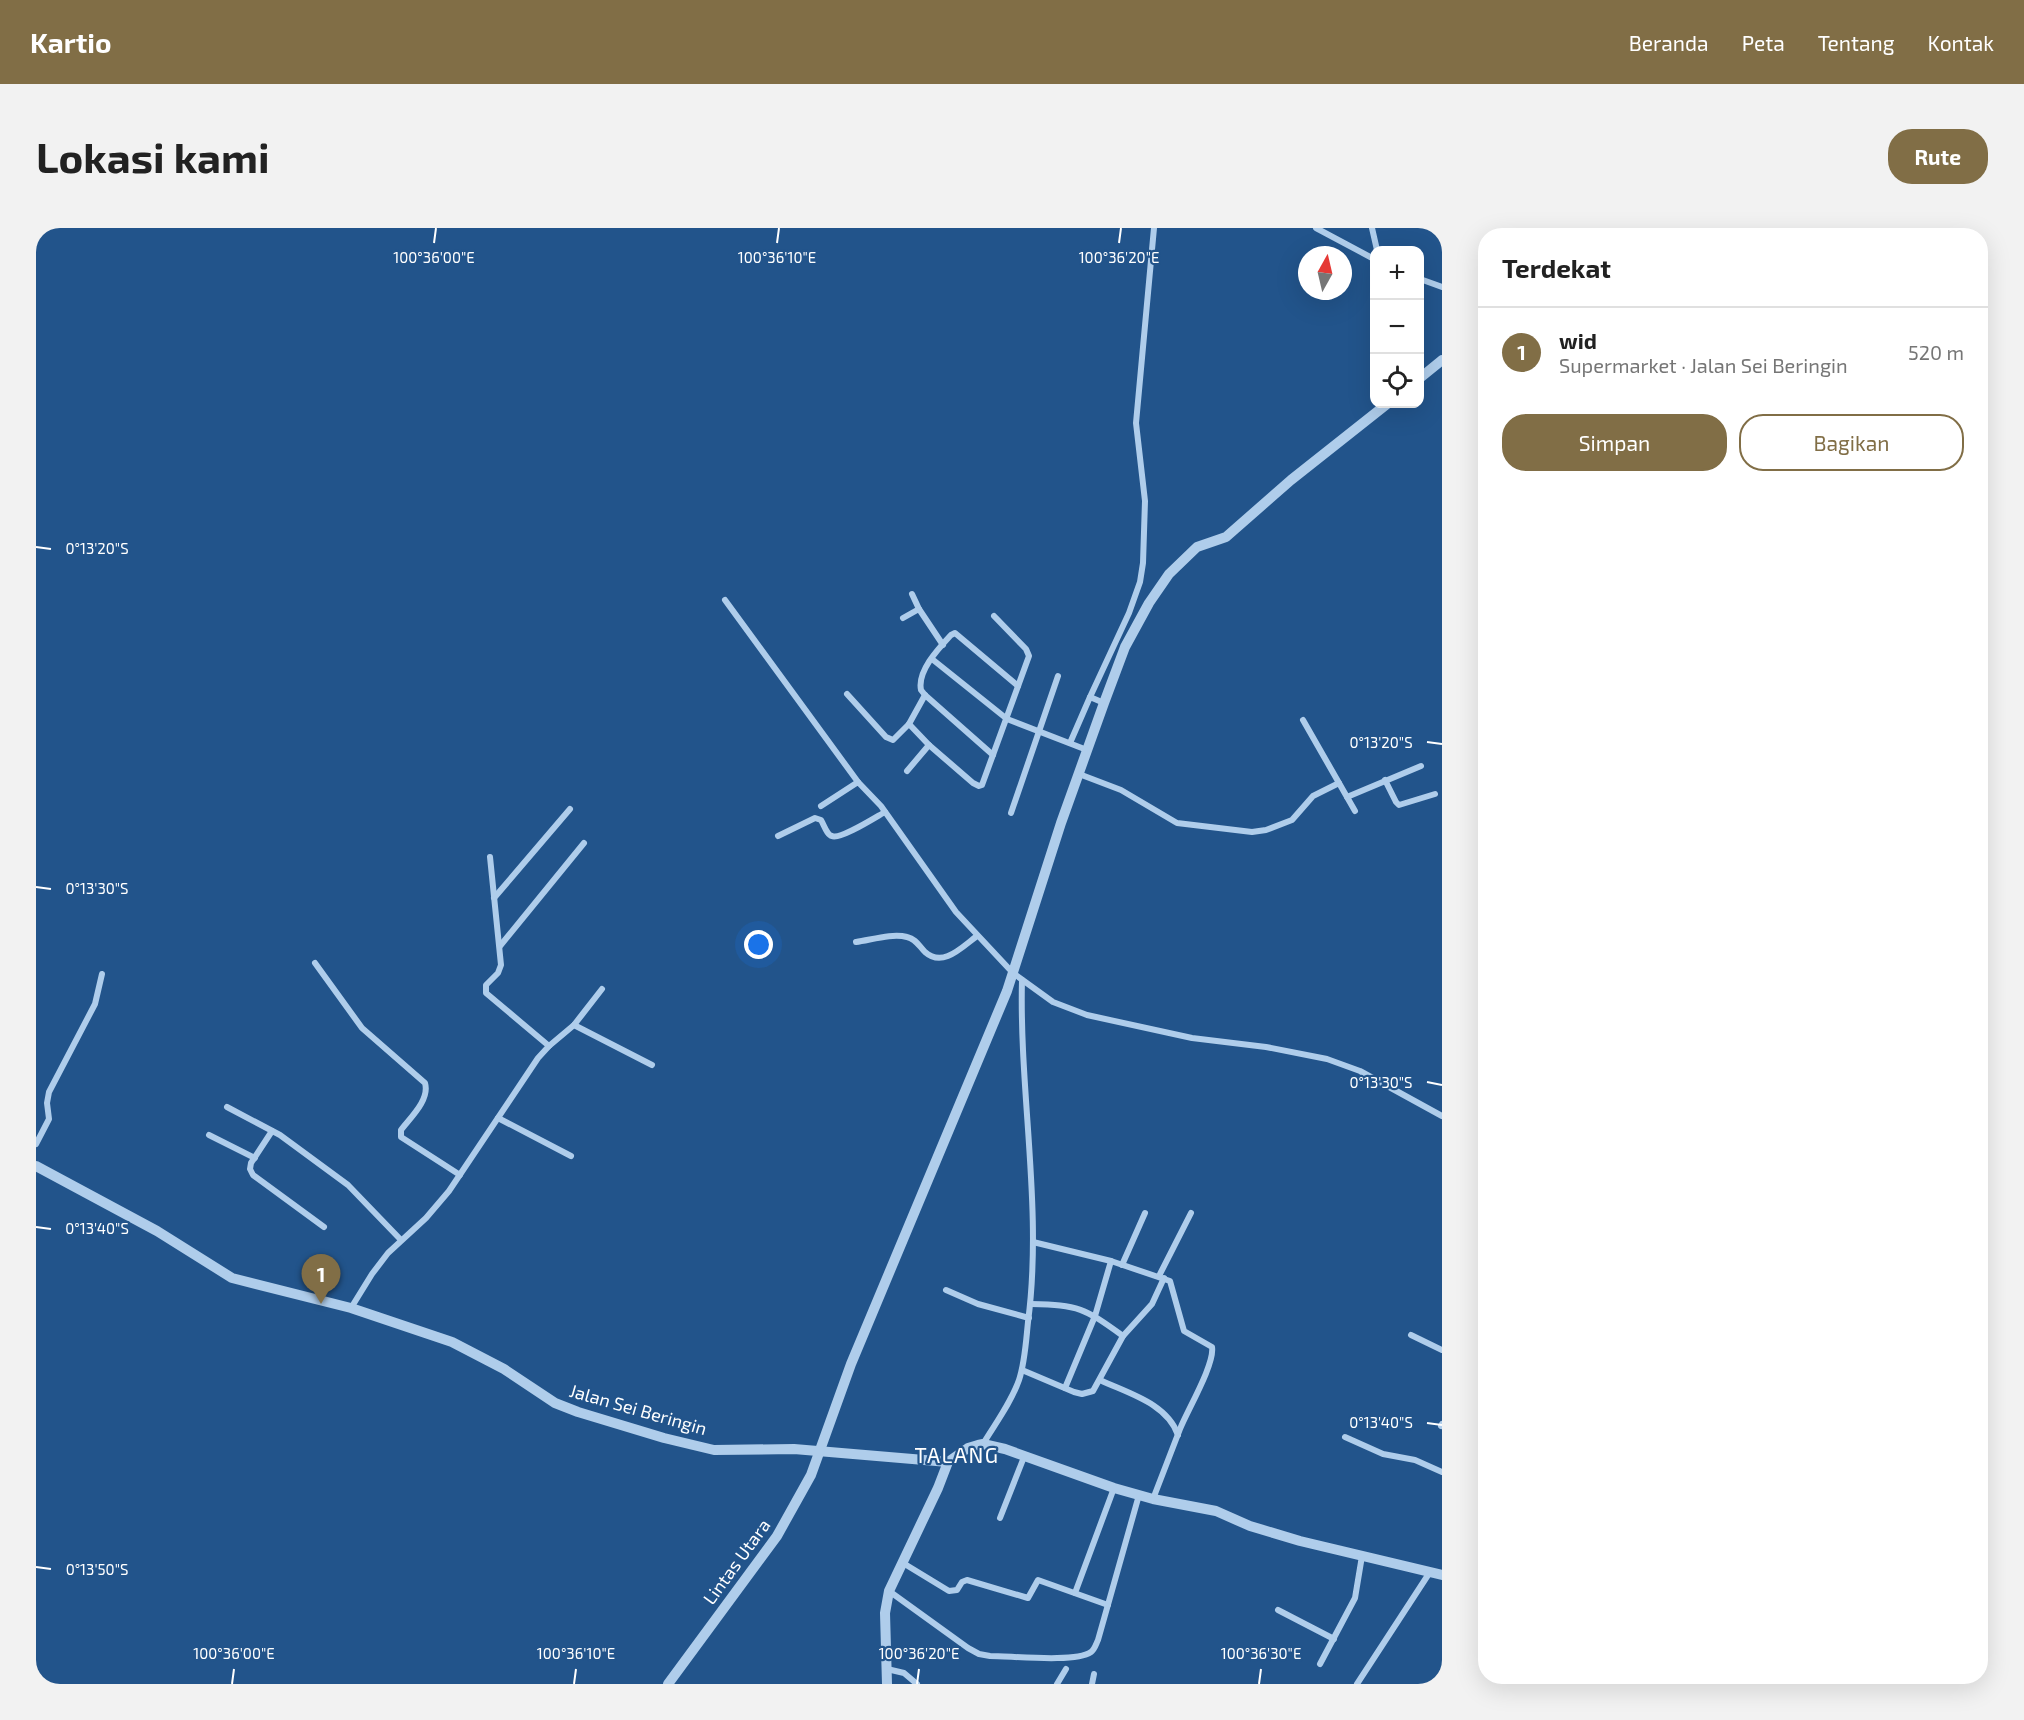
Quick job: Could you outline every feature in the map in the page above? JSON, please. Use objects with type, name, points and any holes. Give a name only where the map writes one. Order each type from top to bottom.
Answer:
[{"type":"street","points":[[1070,743],[1129,613],[1140,582],[1143,563],[1145,501],[1136,423],[1154,228]]},
{"type":"street","points":[[1316,228],[1370,257]]},
{"type":"street","points":[[1372,228],[1376,246]]},
{"type":"street","points":[[1424,281],[1442,287]]},
{"type":"street","points":[[1424,374],[1442,360]]},
{"type":"street","name":"Lintas Utara","points":[[668,1684],[777,1536],[812,1475],[851,1364],[1018,977],[1046,867],[1104,703],[1131,637],[1149,603],[1169,574],[1197,547],[1226,537],[1291,480],[1382,408]]},
{"type":"street","points":[[912,594],[919,609],[943,645]]},
{"type":"street","points":[[725,600],[858,782],[885,812],[956,912],[1018,977],[1053,1002],[1087,1015],[1192,1038],[1266,1047],[1327,1059],[1360,1071],[1442,1116]]},
{"type":"street","points":[[903,618],[919,609]]},
{"type":"street","points":[[909,724],[929,745],[979,786],[985,781],[1029,656],[1028,652],[994,616]]},
{"type":"street","points":[[993,755],[925,695],[921,690],[921,678],[943,645],[953,634],[957,634],[1018,686]]},
{"type":"street","points":[[932,659],[1007,719],[1087,750]]},
{"type":"street","points":[[1011,813],[1058,676]]},
{"type":"street","points":[[847,694],[889,739],[896,738],[909,724],[925,695]]},
{"type":"street","points":[[1090,697],[1104,703]]},
{"type":"street","points":[[1303,720],[1355,811]]},
{"type":"street","points":[[907,771],[929,745]]},
{"type":"street","points":[[1347,797],[1421,766]]},
{"type":"street","points":[[1079,774],[1121,790],[1177,823],[1252,832],[1266,830],[1292,820],[1313,796],[1339,783]]},
{"type":"street","points":[[1385,780],[1399,805],[1436,794]]},
{"type":"street","points":[[820,806],[858,782]]},
{"type":"street","points":[[494,898],[570,809]]},
{"type":"street","points":[[778,836],[815,819],[821,820],[828,834],[835,837],[885,812]]},
{"type":"street","points":[[500,946],[584,843]]},
{"type":"street","points":[[490,857],[501,968],[486,985],[486,993],[549,1046]]},
{"type":"street","points":[[856,942],[908,937],[915,940],[931,956],[941,958],[948,957],[977,936]]},
{"type":"street","points":[[315,963],[362,1028],[425,1083],[427,1092],[424,1099],[401,1130],[401,1137],[460,1175]]},
{"type":"street","points":[[36,1144],[49,1119],[47,1103],[49,1092],[94,1004],[102,974]]},
{"type":"street","points":[[983,1444],[1011,1397],[1022,1370],[1031,1304],[1034,1242],[1032,1185],[1018,977]]},
{"type":"street","points":[[351,1308],[380,1263],[438,1206],[538,1059],[549,1046],[562,1038],[574,1025],[602,989]]},
{"type":"street","points":[[574,1025],[652,1065]]},
{"type":"street","points":[[227,1107],[272,1131],[348,1185],[401,1240]]},
{"type":"street","points":[[498,1118],[571,1156]]},
{"type":"street","points":[[272,1131],[250,1169],[253,1175],[324,1227]]},
{"type":"street","points":[[208,1135],[255,1158]]},
{"type":"street","name":"Jalan Sei Beringin","points":[[36,1166],[157,1231],[232,1278],[351,1308],[411,1327],[469,1350],[504,1369],[555,1403],[578,1412],[664,1438],[714,1450],[794,1449],[948,1462]]},
{"type":"street","points":[[1122,1264],[1145,1213]]},
{"type":"street","points":[[1022,1370],[1082,1394],[1093,1391],[1123,1336],[1152,1304],[1161,1277],[1191,1213]]},
{"type":"street","points":[[1034,1242],[1122,1264],[1170,1281],[1181,1327],[1184,1331],[1209,1344],[1213,1351],[1153,1499]]},
{"type":"street","points":[[1065,1388],[1095,1316],[1111,1261]]},
{"type":"street","points":[[946,1290],[970,1301],[1029,1318]]},
{"type":"street","points":[[1031,1304],[1075,1307],[1095,1316],[1123,1336]]},
{"type":"street","points":[[1411,1335],[1442,1350]]},
{"type":"street","points":[[1100,1380],[1142,1399],[1160,1411],[1175,1427],[1178,1437]]},
{"type":"street","points":[[1345,1437],[1383,1454],[1415,1460],[1442,1472]]},
{"type":"street","points":[[887,1684],[885,1613],[889,1591],[948,1462],[968,1448],[983,1444],[1114,1488],[1153,1499],[1215,1511],[1257,1529],[1442,1575]]},
{"type":"street","points":[[1000,1518],[1024,1457]]},
{"type":"street","points":[[1075,1593],[1114,1488]]},
{"type":"street","points":[[889,1591],[979,1654],[1068,1658],[1089,1653],[1094,1649],[1098,1640],[1139,1495]]},
{"type":"street","points":[[1320,1664],[1356,1598],[1362,1556]]},
{"type":"street","points":[[903,1563],[949,1591],[957,1590],[962,1582],[967,1580],[1028,1598],[1038,1580],[1108,1605]]},
{"type":"street","points":[[1357,1684],[1430,1572]]},
{"type":"street","points":[[1278,1610],[1334,1639]]},
{"type":"street","points":[[887,1669],[904,1673],[917,1684]]},
{"type":"street","points":[[1058,1684],[1066,1669]]},
{"type":"street","points":[[1092,1684],[1094,1674]]},
{"type":"place","name":"wid","points":[[321,1304]]},
{"type":"district","name":"TALANG","points":[[957,1456]]}]
